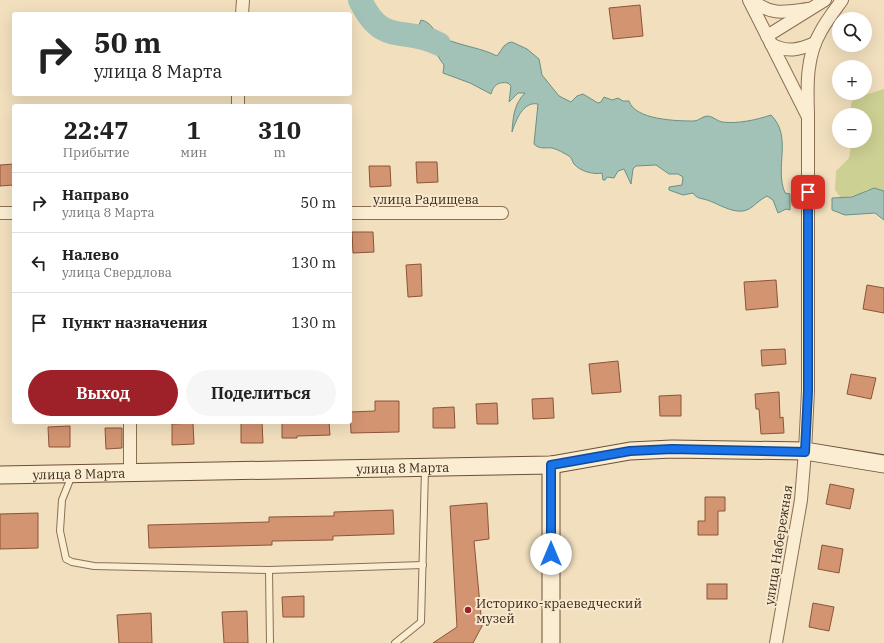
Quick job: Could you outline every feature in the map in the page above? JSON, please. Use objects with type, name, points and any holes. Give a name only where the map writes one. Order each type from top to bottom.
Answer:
[{"type":"street","points":[[242,12],[243,0]]},
{"type":"street","points":[[751,0],[761,8],[778,13],[811,9]]},
{"type":"street","points":[[751,0],[769,40],[808,117]]},
{"type":"street","points":[[769,40],[825,0]]},
{"type":"street","name":"улица Набережная","points":[[776,643],[801,500],[805,452],[808,391],[807,83],[811,55],[815,43],[821,31],[842,0]]},
{"type":"street","points":[[769,40],[780,50],[798,51],[815,43]]},
{"type":"street","points":[[0,213],[12,213]]},
{"type":"street","name":"улица Радищева","points":[[352,213],[502,213]]},
{"type":"street","points":[[130,424],[130,472]]},
{"type":"street","name":"улица 8 Марта","points":[[0,475],[425,466],[551,465],[630,451],[672,449],[805,452],[884,464]]},
{"type":"street","points":[[551,465],[551,643]]},
{"type":"lane","points":[[395,643],[421,622],[425,466]]},
{"type":"lane","points":[[73,473],[62,500],[60,531],[66,559],[72,562],[94,566],[269,570],[423,565]]},
{"type":"lane","points":[[269,570],[270,643]]},
{"type":"green space","points":[[884,89],[884,191],[874,188],[866,190],[862,194],[841,198],[835,190],[836,171],[849,158],[851,148],[872,148],[872,108],[850,108],[852,101],[872,100],[872,93]]},
{"type":"water","points":[[421,20],[428,23],[443,38],[497,56],[504,46],[512,42],[527,49],[539,59],[542,75],[559,96],[571,102],[577,96],[583,94],[598,103],[601,102],[604,97],[612,100],[618,98],[623,101],[629,101],[639,112],[648,116],[678,121],[696,121],[708,116],[722,122],[741,122],[771,115],[781,133],[782,183],[785,193],[790,194],[790,210],[786,209],[778,213],[773,200],[767,196],[747,210],[735,211],[699,198],[693,193],[683,195],[669,190],[669,187],[682,185],[683,177],[678,174],[669,174],[656,165],[636,166],[633,169],[631,184],[624,169],[618,171],[614,178],[607,177],[603,180],[602,173],[591,173],[583,170],[574,164],[570,157],[563,152],[552,148],[540,148],[536,146],[534,144],[538,104],[528,105],[524,108],[518,117],[512,132],[516,106],[525,93],[518,93],[509,102],[511,86],[508,83],[499,83],[493,89],[491,94],[470,83],[443,73],[444,65],[433,49],[426,43],[413,39],[408,35],[422,30],[419,25]]},
{"type":"water","points":[[874,188],[884,191],[884,220],[875,213],[845,215],[832,210],[832,198],[852,197]]},
{"type":"building","points":[[640,5],[643,36],[613,39],[609,8]]},
{"type":"building","points":[[416,162],[437,162],[438,182],[417,183]]},
{"type":"building","points":[[12,164],[12,185],[0,186],[0,165]]},
{"type":"building","points":[[369,166],[390,166],[391,186],[370,187]]},
{"type":"building","points":[[352,232],[373,232],[374,252],[353,253]]},
{"type":"building","points":[[421,264],[422,296],[408,297],[406,265]]},
{"type":"building","points":[[776,280],[778,307],[746,310],[744,282]]},
{"type":"building","points":[[867,285],[884,288],[884,313],[863,309]]},
{"type":"building","points":[[785,349],[786,364],[762,366],[761,350]]},
{"type":"building","points":[[618,361],[621,392],[592,394],[589,364]]},
{"type":"building","points":[[851,374],[876,378],[871,399],[847,394]]},
{"type":"building","points":[[779,392],[780,418],[783,417],[784,433],[761,434],[759,409],[756,409],[755,394]]},
{"type":"building","points":[[681,395],[681,416],[660,416],[659,396]]},
{"type":"building","points":[[553,398],[554,418],[533,419],[532,399]]},
{"type":"building","points":[[375,401],[399,401],[399,432],[351,433],[352,412],[375,411]]},
{"type":"building","points":[[497,403],[498,424],[477,424],[476,404]]},
{"type":"building","points":[[454,407],[455,428],[433,428],[433,408]]},
{"type":"building","points":[[172,424],[193,424],[194,444],[172,445]]},
{"type":"building","points":[[241,424],[262,424],[263,443],[241,443]]},
{"type":"building","points":[[282,424],[329,424],[330,435],[282,438]]},
{"type":"building","points":[[70,426],[70,447],[49,447],[48,427]]},
{"type":"building","points":[[105,428],[122,428],[122,448],[106,449]]},
{"type":"building","points":[[830,484],[854,489],[850,509],[826,504]]},
{"type":"building","points":[[705,497],[725,497],[725,511],[718,511],[718,535],[698,535],[698,521],[705,521]]},
{"type":"building","points":[[487,503],[489,539],[474,541],[482,626],[473,643],[433,643],[457,627],[450,506]]},
{"type":"building","points":[[393,510],[394,534],[333,536],[333,540],[272,541],[272,545],[149,548],[148,525],[269,522],[269,517],[334,516],[334,512]]},
{"type":"building","points":[[38,513],[38,548],[0,549],[0,514]]},
{"type":"building","points":[[822,545],[843,549],[839,573],[818,569]]},
{"type":"building","points":[[707,584],[727,584],[727,599],[707,599]]},
{"type":"building","points":[[304,596],[304,617],[283,617],[282,597]]},
{"type":"building","points":[[813,603],[834,607],[829,631],[809,627]]},
{"type":"building","points":[[247,611],[248,643],[224,643],[222,612]]},
{"type":"building","points":[[151,613],[152,643],[119,643],[117,615]]},
{"type":"waterway","points":[[360,0],[369,15],[377,24],[386,30],[415,36],[439,44]]},
{"type":"place","name":"Историко-краеведческий музей","points":[[468,610]]},
{"type":"route","points":[[551,554],[551,465],[630,451],[672,449],[805,452],[808,391],[808,192]]}]
